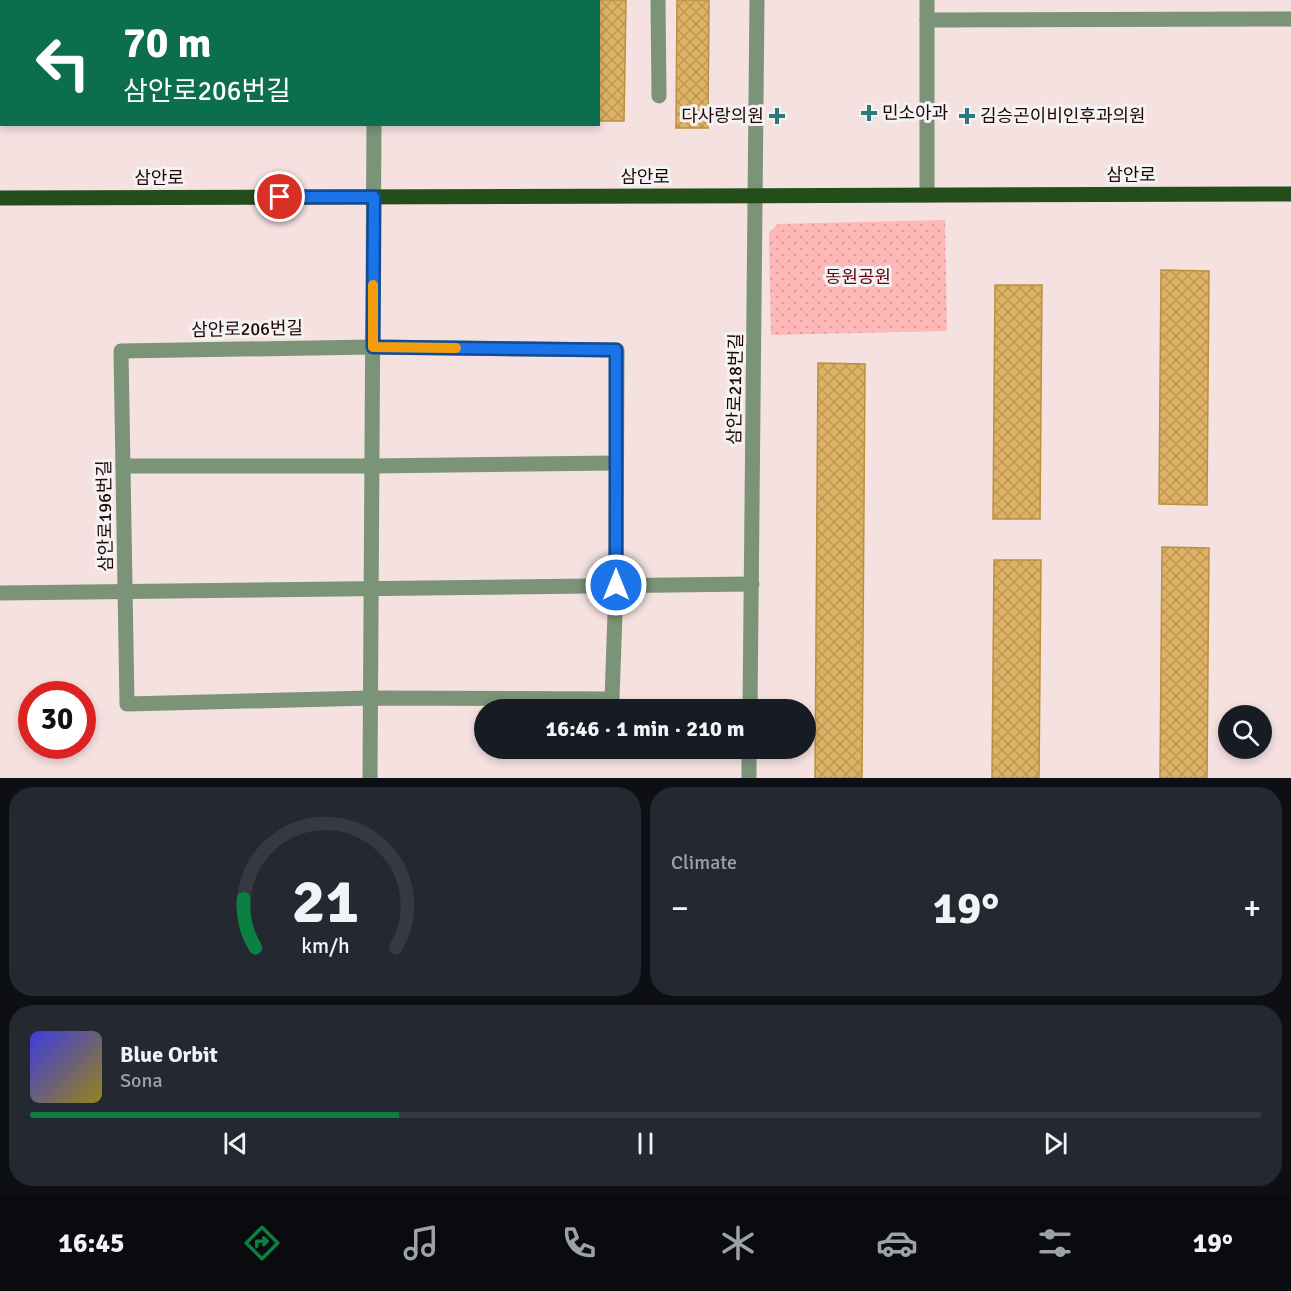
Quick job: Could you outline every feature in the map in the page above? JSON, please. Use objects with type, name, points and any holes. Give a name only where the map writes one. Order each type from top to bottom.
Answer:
[{"type":"main road","name":"삼안로","points":[[0,198],[1291,194]]},
{"type":"street","points":[[658,0],[659,96]]},
{"type":"street","name":"삼안로218번길","points":[[750,699],[757,196],[757,0]]},
{"type":"street","points":[[927,0],[927,195]]},
{"type":"street","points":[[927,20],[1291,19]]},
{"type":"street","points":[[370,778],[374,126]]},
{"type":"street","name":"삼안로206번길","points":[[121,351],[373,347],[616,350],[615,463]]},
{"type":"street","name":"삼안로196번길","points":[[0,593],[126,591],[121,351]]},
{"type":"street","points":[[123,466],[615,463],[616,585],[612,699],[370,698],[127,704],[126,591],[371,590],[616,585],[752,584]]},
{"type":"street","points":[[749,759],[749,778]]},
{"type":"green space","name":"동원공원","points":[[945,220],[947,331],[771,335],[769,233],[778,224]]},
{"type":"building","points":[[600,0],[626,0],[624,121],[600,121]]},
{"type":"building","points":[[677,0],[709,0],[708,128],[676,128]]},
{"type":"building","points":[[1161,270],[1209,271],[1207,505],[1159,504]]},
{"type":"building","points":[[995,285],[1042,285],[1040,519],[993,519]]},
{"type":"building","points":[[818,363],[865,364],[862,778],[815,778]]},
{"type":"building","points":[[1162,547],[1209,548],[1207,778],[1160,778]]},
{"type":"building","points":[[994,560],[1041,560],[1039,778],[992,778]]},
{"type":"slow traffic","points":[[373,285],[373,347],[456,348]]},
{"type":"place","name":"민소아과","points":[[869,113]]},
{"type":"place","name":"다사랑의원","points":[[777,116]]},
{"type":"place","name":"김승곤이비인후과의원","points":[[967,116]]},
{"type":"route","points":[[280,197],[374,197],[373,347],[616,350],[616,585]]}]
